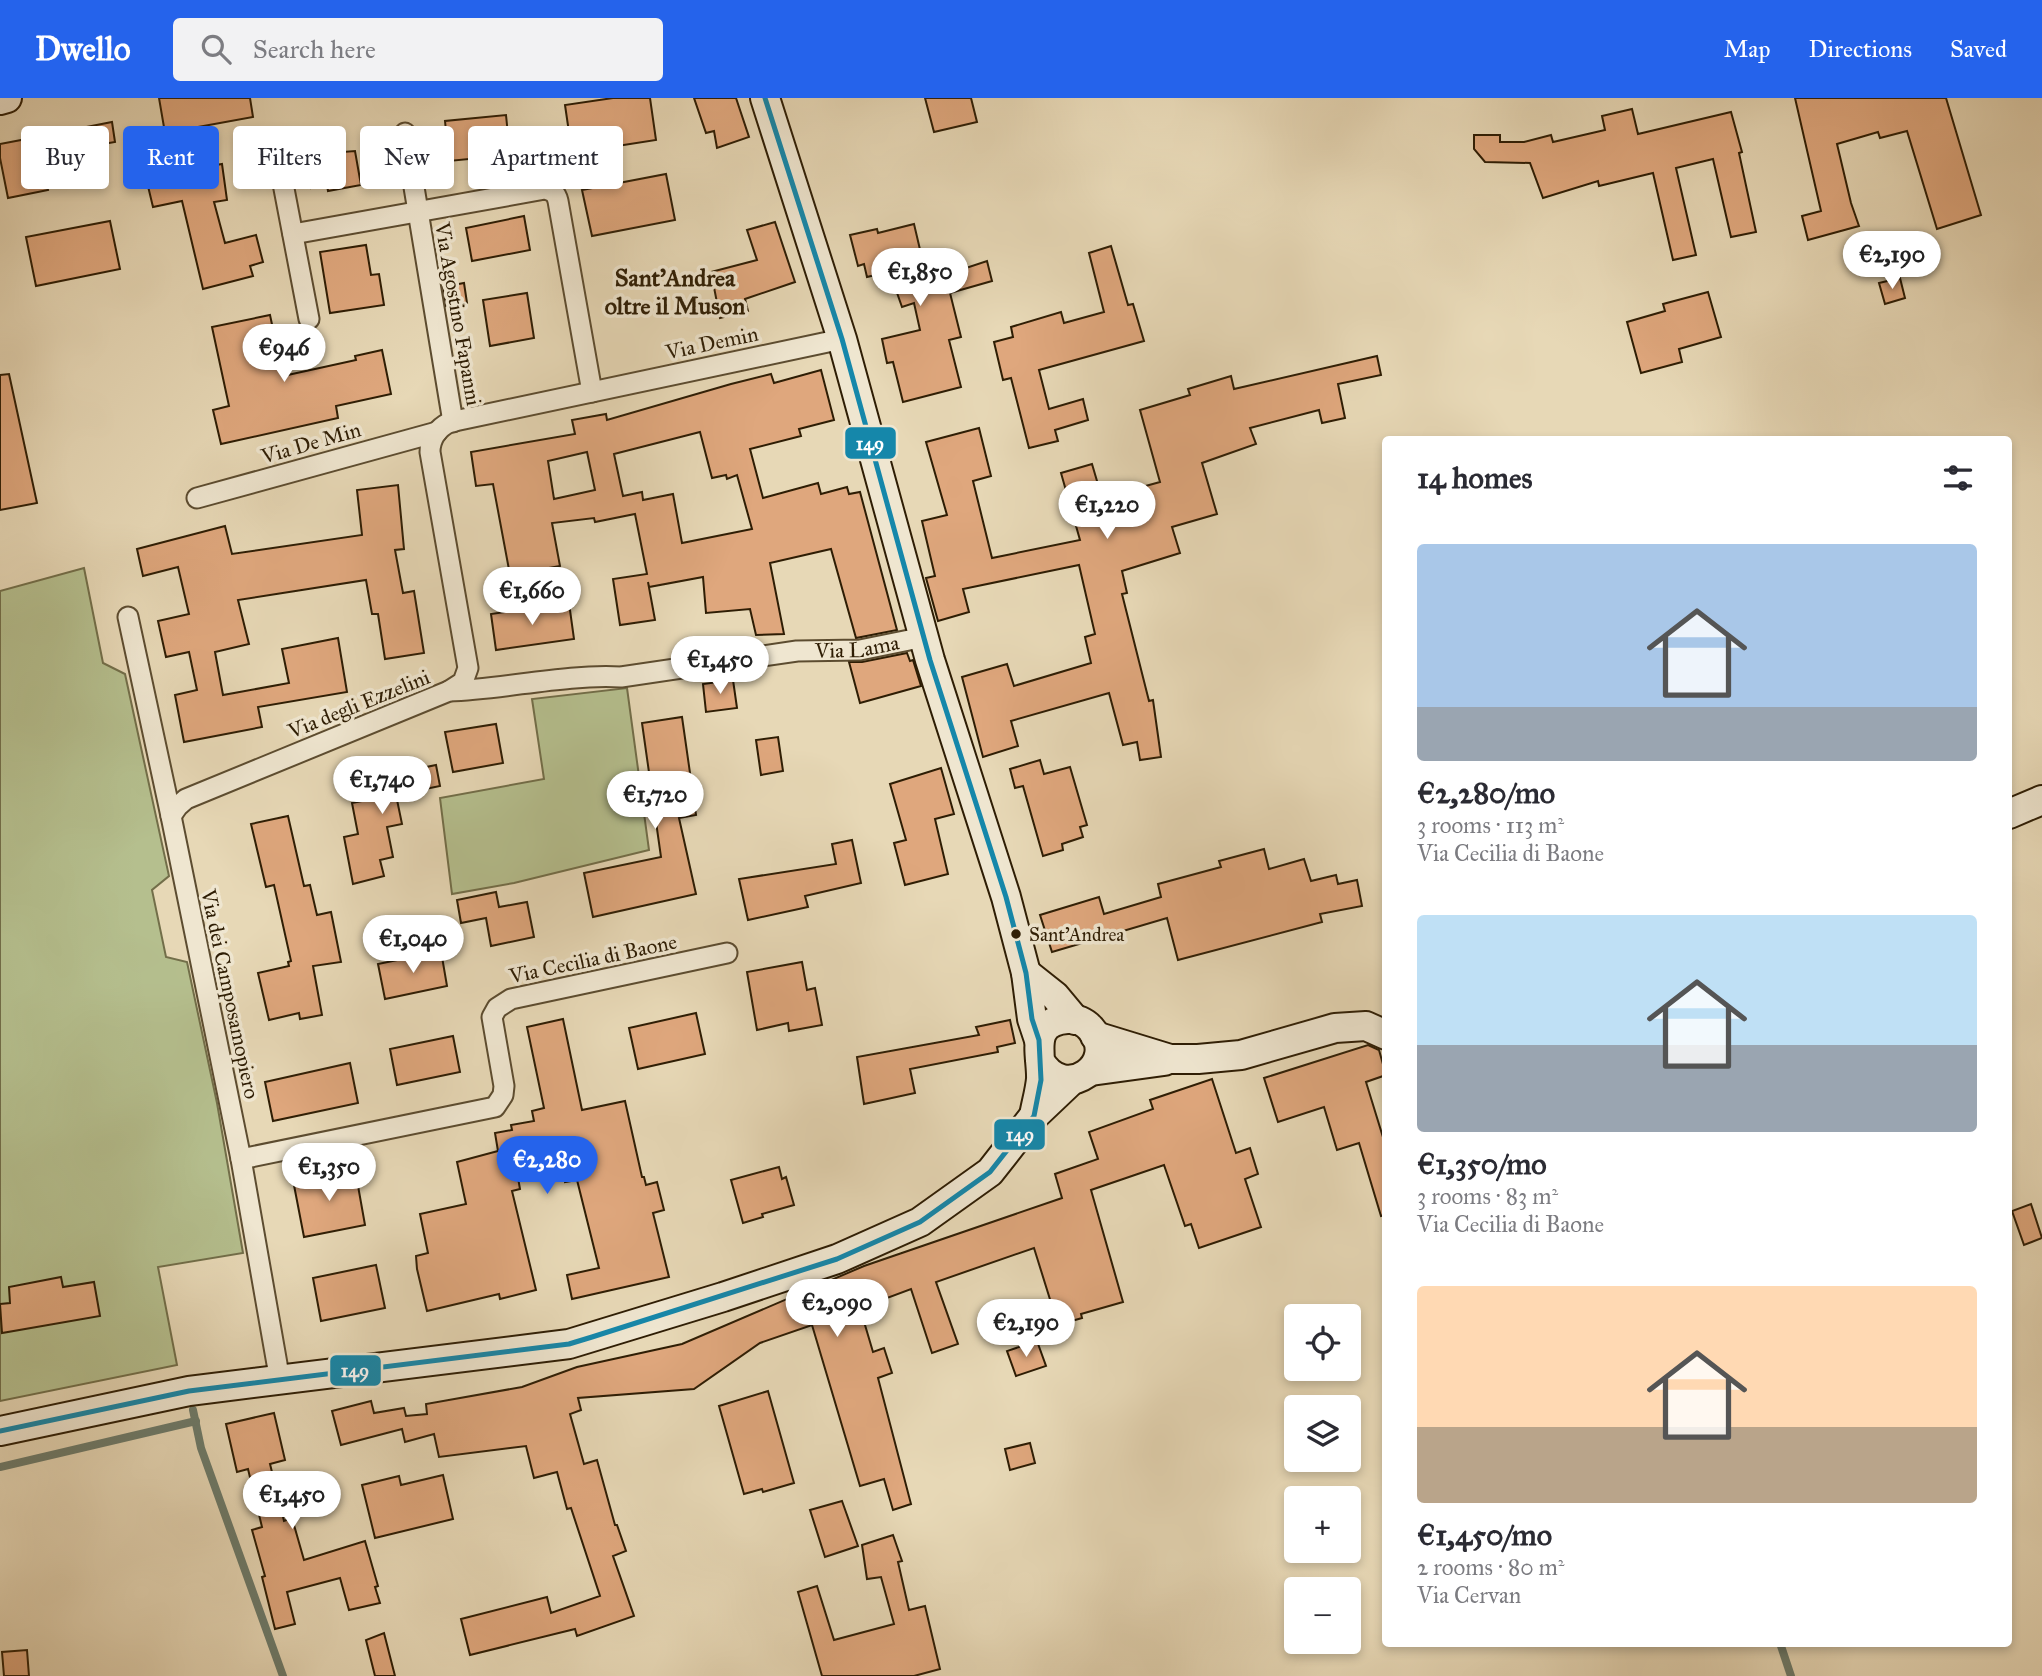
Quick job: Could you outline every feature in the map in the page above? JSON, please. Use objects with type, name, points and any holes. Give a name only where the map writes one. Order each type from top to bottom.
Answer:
[{"type":"street","points":[[0,100],[8,98]]},
{"type":"street","name":"Via Lama","points":[[765,98],[842,339],[924,637],[1006,897],[1026,973],[1032,1019],[1040,1050],[1041,1080],[1034,1116]]},
{"type":"street","points":[[284,189],[309,319]]},
{"type":"street","name":"Via Agostino Fapanni","points":[[414,189],[445,427]]},
{"type":"street","points":[[418,213],[545,189],[556,194],[592,392]]},
{"type":"street","name":"Via Agostino Fapanni","points":[[293,234],[418,213]]},
{"type":"street","name":"Via Demin","points":[[445,427],[592,392],[842,339]]},
{"type":"street","points":[[445,427],[430,445],[430,452],[468,668],[463,682],[449,691]]},
{"type":"street","name":"Via De Min","points":[[197,498],[445,427]]},
{"type":"street","name":"Via dei Camposamopiero","points":[[128,617],[241,1158],[280,1381]]},
{"type":"street","name":"Via Lama","points":[[621,677],[797,651],[860,650],[924,637]]},
{"type":"street","name":"Via degli Ezzelini","points":[[171,816],[177,806],[186,799],[449,691],[494,689],[602,676],[621,677]]},
{"type":"street","points":[[2012,813],[2042,800]]},
{"type":"street","name":"Via Cecilia di Baone","points":[[241,1158],[495,1107],[503,1095],[504,1086],[492,1017],[502,1004],[511,999],[727,953]]},
{"type":"street","points":[[0,1431],[189,1391],[446,1357],[569,1344],[836,1259],[920,1222],[990,1172],[1034,1116],[1097,1062],[1099,1051],[1085,1028],[1055,996],[1026,973]]},
{"type":"street","points":[[1170,1059],[1085,1028],[1057,1021],[1049,1026],[1040,1050],[1052,1075],[1061,1080],[1170,1059],[1241,1055],[1335,1028],[1366,1026],[1382,1033]]},
{"type":"green space","points":[[84,568],[103,663],[125,674],[169,876],[152,890],[166,957],[187,962],[217,1103],[243,1253],[158,1267],[177,1365],[0,1401],[0,591]]},
{"type":"green space","points":[[627,688],[649,850],[514,883],[452,894],[440,798],[544,779],[532,699]]},
{"type":"building","points":[[159,98],[250,98],[253,117],[204,126],[164,126]]},
{"type":"building","points":[[613,98],[650,98],[656,140],[623,145],[623,126],[568,126],[565,105]]},
{"type":"building","points":[[694,98],[736,98],[749,137],[717,148],[714,131],[706,133]]},
{"type":"building","points":[[925,98],[971,98],[977,122],[934,132]]},
{"type":"building","points":[[1795,98],[1946,98],[1981,215],[1937,229],[1907,131],[1880,138],[1878,132],[1837,144],[1859,226],[1808,240],[1802,216],[1821,211]]},
{"type":"building","points":[[1632,109],[1638,134],[1731,112],[1742,152],[1739,153],[1756,232],[1731,237],[1713,159],[1676,168],[1696,255],[1673,260],[1653,173],[1599,186],[1598,181],[1543,198],[1530,163],[1485,162],[1474,149],[1474,135],[1500,135],[1500,142],[1524,142],[1551,135],[1553,142],[1605,130],[1602,116]]},
{"type":"building","points":[[506,115],[507,126],[468,126],[468,159],[454,161],[454,126],[446,126],[445,121]]},
{"type":"building","points":[[112,122],[115,142],[109,143],[109,126],[91,126]]},
{"type":"building","points":[[21,140],[21,189],[48,190],[8,198],[0,144]]},
{"type":"building","points":[[355,151],[360,185],[346,188],[346,152]]},
{"type":"building","points":[[222,164],[227,200],[214,202],[225,243],[256,235],[263,262],[250,266],[253,276],[203,289],[182,201],[153,207],[149,189],[219,189],[219,165]]},
{"type":"building","points":[[666,174],[675,220],[592,236],[582,190],[623,189],[623,182]]},
{"type":"building","points":[[524,216],[530,250],[472,261],[466,228]]},
{"type":"building","points":[[110,221],[120,269],[36,286],[26,237]]},
{"type":"building","points":[[775,222],[795,282],[745,299],[748,311],[720,318],[711,272],[757,260],[747,230]]},
{"type":"building","points":[[914,224],[922,258],[940,253],[945,275],[987,261],[992,281],[950,293],[961,337],[949,340],[961,387],[903,402],[893,362],[887,363],[882,339],[920,330],[914,303],[902,307],[896,290],[909,286],[905,268],[867,277],[864,264],[858,266],[850,235],[877,229],[878,233]]},
{"type":"building","points":[[366,245],[371,275],[379,274],[384,305],[330,313],[320,252]]},
{"type":"building","points":[[1111,246],[1128,305],[1133,304],[1144,341],[1039,370],[1049,409],[1083,399],[1088,420],[1055,430],[1058,441],[1029,448],[1011,378],[1003,380],[994,342],[1013,337],[1011,327],[1061,312],[1064,323],[1104,312],[1089,253]]},
{"type":"building","points":[[1900,278],[1905,298],[1885,304],[1879,283]]},
{"type":"building","points":[[464,283],[467,303],[446,306],[443,287]]},
{"type":"building","points":[[1708,292],[1721,337],[1679,349],[1682,362],[1641,373],[1627,322],[1665,311],[1663,304]]},
{"type":"building","points":[[527,293],[534,338],[490,346],[483,300]]},
{"type":"building","points":[[270,315],[283,376],[356,360],[355,356],[382,350],[391,394],[336,406],[338,418],[221,444],[213,410],[229,406],[212,327]]},
{"type":"building","points":[[1377,356],[1381,375],[1338,384],[1345,418],[1322,423],[1319,410],[1250,428],[1256,444],[1202,463],[1217,514],[1172,527],[1180,553],[1122,571],[1127,593],[1122,594],[1149,701],[1153,700],[1161,757],[1140,760],[1137,742],[1123,745],[1109,693],[1011,721],[1018,746],[983,757],[962,677],[1007,664],[1014,686],[1091,663],[1085,637],[1095,634],[1079,565],[963,589],[969,612],[938,621],[926,578],[935,576],[922,521],[947,515],[926,442],[979,428],[991,476],[973,481],[992,558],[1080,540],[1061,473],[1092,464],[1102,498],[1160,482],[1140,410],[1190,395],[1188,389],[1231,376],[1234,389]]},
{"type":"building","points":[[821,370],[834,420],[799,429],[801,436],[750,449],[763,498],[818,483],[821,494],[847,487],[849,494],[860,492],[897,630],[856,638],[831,549],[770,563],[784,634],[756,635],[750,609],[706,613],[703,577],[649,587],[648,582],[655,620],[620,625],[613,579],[647,574],[635,514],[595,522],[594,518],[552,523],[560,566],[510,575],[493,484],[476,486],[471,452],[575,434],[572,420],[606,414],[607,420],[771,374],[774,383]],"holes":[[[700,432],[712,478],[726,475],[727,479],[737,475],[752,529],[682,543],[673,494],[643,500],[642,492],[623,496],[614,454]],[[587,452],[595,490],[554,499],[548,461]]]},
{"type":"building","points":[[9,374],[37,503],[0,510],[0,375]]},
{"type":"building","points":[[398,485],[404,549],[395,550],[403,593],[414,591],[424,653],[385,659],[378,614],[372,614],[366,580],[238,600],[249,644],[215,652],[223,695],[289,683],[282,649],[338,638],[347,692],[258,707],[262,727],[184,742],[175,695],[197,690],[189,652],[166,657],[158,621],[189,614],[178,567],[143,576],[137,549],[225,526],[232,554],[362,535],[357,490]]},
{"type":"building","points":[[569,603],[574,639],[496,650],[491,614]]},
{"type":"building","points":[[907,653],[910,661],[913,660],[921,686],[860,703],[849,662]]},
{"type":"building","points":[[733,680],[737,708],[706,712],[703,684]]},
{"type":"building","points":[[682,717],[696,815],[679,818],[696,894],[593,917],[584,873],[661,857],[642,723]]},
{"type":"building","points":[[496,724],[503,763],[453,772],[445,732]]},
{"type":"building","points":[[778,737],[783,771],[761,775],[756,740]]},
{"type":"building","points":[[1040,760],[1044,774],[1070,767],[1087,825],[1080,827],[1083,837],[1062,844],[1063,850],[1043,856],[1023,786],[1015,788],[1010,769]]},
{"type":"building","points":[[405,762],[407,771],[436,765],[440,786],[396,795],[402,824],[387,827],[393,857],[380,860],[384,876],[353,884],[344,837],[358,834],[352,803],[367,800],[362,770]]},
{"type":"building","points":[[941,768],[954,814],[935,819],[948,874],[905,885],[894,843],[906,840],[890,784]]},
{"type":"building","points":[[288,816],[304,886],[310,885],[317,915],[331,912],[341,962],[313,966],[322,1015],[300,1019],[299,1013],[269,1020],[258,973],[289,966],[288,962],[291,961],[274,885],[266,887],[251,824]]},
{"type":"building","points":[[852,840],[861,883],[805,896],[808,907],[748,920],[739,879],[836,864],[832,844]]},
{"type":"building","points":[[1264,849],[1269,869],[1304,859],[1311,881],[1336,875],[1338,884],[1357,880],[1362,906],[1320,914],[1322,922],[1178,960],[1167,918],[1052,952],[1040,915],[1099,897],[1104,914],[1161,897],[1158,884],[1221,867],[1219,861]]},
{"type":"building","points":[[496,892],[499,907],[527,902],[534,937],[491,946],[486,918],[461,923],[457,900]]},
{"type":"building","points":[[441,951],[447,986],[385,999],[378,964]]},
{"type":"building","points":[[802,962],[807,990],[815,988],[822,1025],[789,1031],[788,1023],[757,1030],[747,972]]},
{"type":"building","points":[[696,1013],[705,1054],[638,1069],[629,1028]]},
{"type":"building","points":[[563,1019],[582,1110],[625,1101],[642,1177],[646,1185],[657,1182],[664,1210],[653,1213],[669,1277],[572,1299],[567,1275],[599,1268],[577,1180],[565,1182],[562,1163],[517,1172],[520,1189],[512,1191],[536,1290],[500,1299],[499,1294],[427,1311],[416,1256],[428,1253],[420,1214],[466,1204],[457,1162],[498,1151],[495,1133],[512,1130],[511,1125],[534,1121],[532,1111],[544,1108],[527,1027]]},
{"type":"building","points":[[1010,1020],[1015,1043],[997,1047],[998,1052],[910,1069],[915,1093],[864,1104],[857,1057],[979,1035],[976,1027]]},
{"type":"building","points":[[453,1036],[460,1072],[397,1085],[390,1049]]},
{"type":"building","points":[[1368,1045],[1379,1050],[1382,1076],[1366,1082],[1382,1134],[1382,1216],[1359,1143],[1337,1150],[1324,1107],[1278,1122],[1264,1078]]},
{"type":"building","points":[[350,1063],[358,1103],[273,1121],[265,1082]]},
{"type":"building","points":[[1212,1079],[1236,1153],[1250,1148],[1258,1174],[1245,1179],[1261,1227],[1199,1248],[1191,1224],[1185,1226],[1164,1165],[1091,1190],[1123,1302],[1081,1314],[1082,1318],[1058,1325],[1034,1248],[936,1282],[958,1344],[932,1353],[911,1289],[860,1308],[873,1352],[884,1348],[892,1373],[878,1378],[911,1504],[893,1510],[884,1479],[860,1486],[812,1325],[760,1343],[694,1389],[578,1398],[581,1410],[570,1414],[584,1464],[597,1460],[615,1525],[626,1551],[613,1556],[634,1616],[577,1636],[575,1629],[470,1655],[461,1619],[547,1597],[551,1613],[600,1596],[571,1508],[567,1509],[557,1472],[534,1478],[526,1446],[439,1457],[434,1434],[405,1442],[402,1429],[341,1445],[332,1411],[371,1401],[374,1413],[404,1408],[406,1416],[427,1414],[426,1404],[522,1387],[577,1367],[682,1344],[864,1266],[1062,1198],[1055,1174],[1098,1159],[1089,1132],[1153,1109],[1150,1100]]},
{"type":"building","points":[[779,1167],[782,1179],[786,1177],[794,1205],[762,1214],[763,1217],[743,1223],[731,1180]]},
{"type":"building","points":[[355,1169],[365,1225],[304,1237],[293,1180]]},
{"type":"building","points":[[2031,1204],[2042,1238],[2024,1245],[2012,1211]]},
{"type":"building","points":[[376,1265],[385,1308],[321,1321],[313,1278]]},
{"type":"building","points":[[61,1277],[63,1287],[94,1282],[100,1316],[2,1333],[0,1304],[10,1303],[9,1287]]},
{"type":"building","points":[[1037,1341],[1046,1366],[1016,1376],[1007,1351]]},
{"type":"building","points":[[768,1391],[794,1483],[763,1492],[762,1489],[744,1494],[719,1406]]},
{"type":"building","points":[[274,1413],[285,1460],[270,1464],[284,1521],[292,1518],[304,1560],[365,1541],[380,1603],[349,1610],[340,1578],[287,1592],[295,1624],[275,1629],[262,1577],[265,1576],[252,1530],[262,1527],[248,1469],[237,1472],[226,1424]]},
{"type":"building","points":[[1030,1443],[1035,1463],[1010,1470],[1005,1449]]},
{"type":"building","points":[[443,1475],[453,1519],[375,1538],[362,1485],[399,1476],[401,1485]]},
{"type":"building","points":[[842,1501],[858,1546],[825,1557],[810,1510]]},
{"type":"building","points":[[893,1535],[902,1561],[898,1562],[909,1610],[925,1606],[940,1669],[914,1676],[822,1676],[798,1592],[817,1586],[834,1640],[894,1624],[881,1577],[867,1579],[862,1545]]},
{"type":"building","points":[[384,1633],[395,1676],[375,1676],[366,1640]]},
{"type":"building","points":[[27,1650],[29,1676],[4,1676],[2,1652]]},
{"type":"waterway","points":[[193,1410],[201,1448],[283,1676]]},
{"type":"waterway","points":[[0,1467],[196,1421]]},
{"type":"waterway","points":[[1781,1647],[1791,1676]]},
{"type":"transit line","name":"149","points":[[0,1431],[189,1391],[569,1344],[592,1337],[837,1259],[920,1222],[990,1172],[1034,1116],[1041,1080],[1039,1040],[1032,1019],[1026,973],[1006,897],[930,660],[842,339],[765,98]]},
{"type":"place","name":"Sant'Andrea","points":[[1016,934]]},
{"type":"district","name":"Sant'Andrea oltre il Muson","points":[[675,292]]}]
